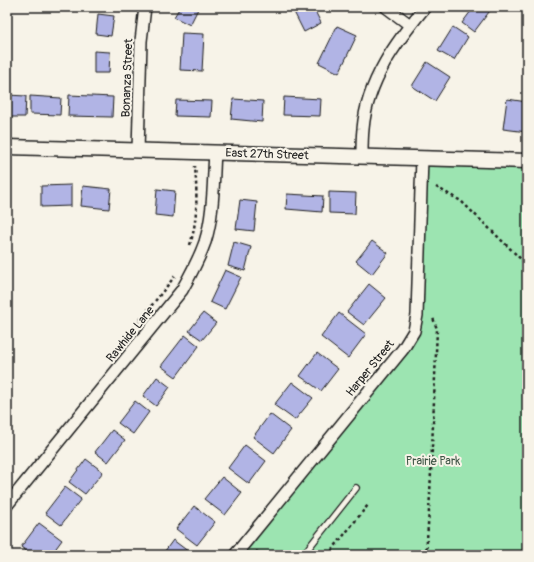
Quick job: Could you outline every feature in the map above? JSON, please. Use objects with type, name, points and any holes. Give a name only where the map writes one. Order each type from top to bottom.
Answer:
[{"type":"street","name":"Bonanza Street","points":[[138,151],[141,41],[146,7]]},
{"type":"street","points":[[386,7],[410,26]]},
{"type":"street","points":[[362,156],[363,128],[367,105],[383,65],[425,7]]},
{"type":"street","name":"East 27th Street","points":[[7,147],[527,161]]},
{"type":"street","name":"Rawhide Lane","points":[[7,505],[182,290],[195,267],[208,229],[211,216],[215,152]]},
{"type":"street","name":"Harper Street","points":[[240,553],[403,349],[414,331],[417,315],[422,158]]},
{"type":"lane","points":[[303,555],[356,488]]},
{"type":"path","points":[[188,251],[195,230],[197,193],[195,166]]},
{"type":"path","points":[[436,187],[461,201],[527,265]]},
{"type":"path","points":[[126,338],[179,270]]},
{"type":"path","points":[[426,555],[437,329],[433,318]]},
{"type":"path","points":[[328,555],[368,505]]},
{"type":"path","points":[[256,551],[261,555]]},
{"type":"green space","name":"Prairie Park","points":[[422,158],[527,161],[527,555],[235,555],[414,331]]},
{"type":"building","points":[[180,7],[199,7],[190,25],[174,17]]},
{"type":"building","points":[[313,7],[321,23],[304,32],[292,8]]},
{"type":"building","points":[[474,7],[492,8],[474,32],[462,23]]},
{"type":"building","points":[[98,14],[114,16],[111,36],[96,34]]},
{"type":"building","points":[[337,26],[357,35],[339,73],[319,63]]},
{"type":"building","points":[[453,27],[468,37],[454,60],[438,51]]},
{"type":"building","points":[[182,33],[204,34],[202,71],[180,70]]},
{"type":"building","points":[[94,51],[110,52],[109,73],[94,73]]},
{"type":"building","points":[[427,62],[450,77],[435,101],[412,86]]},
{"type":"building","points":[[7,95],[26,96],[25,117],[7,117]]},
{"type":"building","points":[[69,95],[113,97],[112,117],[68,116]]},
{"type":"building","points":[[30,96],[61,98],[60,115],[30,114]]},
{"type":"building","points":[[284,97],[321,99],[320,116],[283,115]]},
{"type":"building","points":[[233,99],[263,101],[262,122],[231,119]]},
{"type":"building","points":[[507,99],[527,102],[527,132],[503,129]]},
{"type":"building","points":[[176,100],[212,101],[211,117],[175,116]]},
{"type":"building","points":[[71,185],[71,206],[41,207],[41,186]]},
{"type":"building","points":[[83,186],[111,189],[109,209],[81,206]]},
{"type":"building","points":[[157,189],[175,191],[173,217],[155,215]]},
{"type":"building","points":[[329,192],[356,193],[355,214],[329,213]]},
{"type":"building","points":[[287,194],[323,196],[322,212],[286,209]]},
{"type":"building","points":[[240,200],[257,202],[254,231],[236,229]]},
{"type":"building","points":[[372,241],[388,253],[372,274],[356,261]]},
{"type":"building","points":[[234,242],[251,247],[245,271],[228,266]]},
{"type":"building","points":[[225,270],[241,277],[225,309],[210,302]]},
{"type":"building","points":[[369,284],[386,298],[364,325],[347,312]]},
{"type":"building","points":[[203,313],[216,323],[202,340],[189,331]]},
{"type":"building","points":[[339,313],[366,334],[348,358],[321,337]]},
{"type":"building","points":[[185,335],[199,346],[176,377],[161,366]]},
{"type":"building","points":[[317,353],[338,369],[321,391],[300,376]]},
{"type":"building","points":[[157,377],[170,387],[156,406],[143,396]]},
{"type":"building","points":[[292,382],[313,398],[295,420],[274,405]]},
{"type":"building","points":[[135,401],[149,412],[133,434],[118,423]]},
{"type":"building","points":[[270,414],[291,430],[274,453],[253,437]]},
{"type":"building","points":[[112,430],[125,440],[108,462],[95,452]]},
{"type":"building","points":[[245,445],[266,461],[249,484],[228,468]]},
{"type":"building","points":[[86,459],[103,472],[85,494],[69,482]]},
{"type":"building","points":[[222,477],[242,493],[225,515],[204,499]]},
{"type":"building","points":[[65,487],[81,499],[61,525],[45,513]]},
{"type":"building","points":[[194,506],[215,522],[197,545],[176,529]]},
{"type":"building","points":[[39,523],[62,540],[51,555],[32,555],[21,547]]},
{"type":"building","points":[[173,540],[193,555],[162,555]]}]
